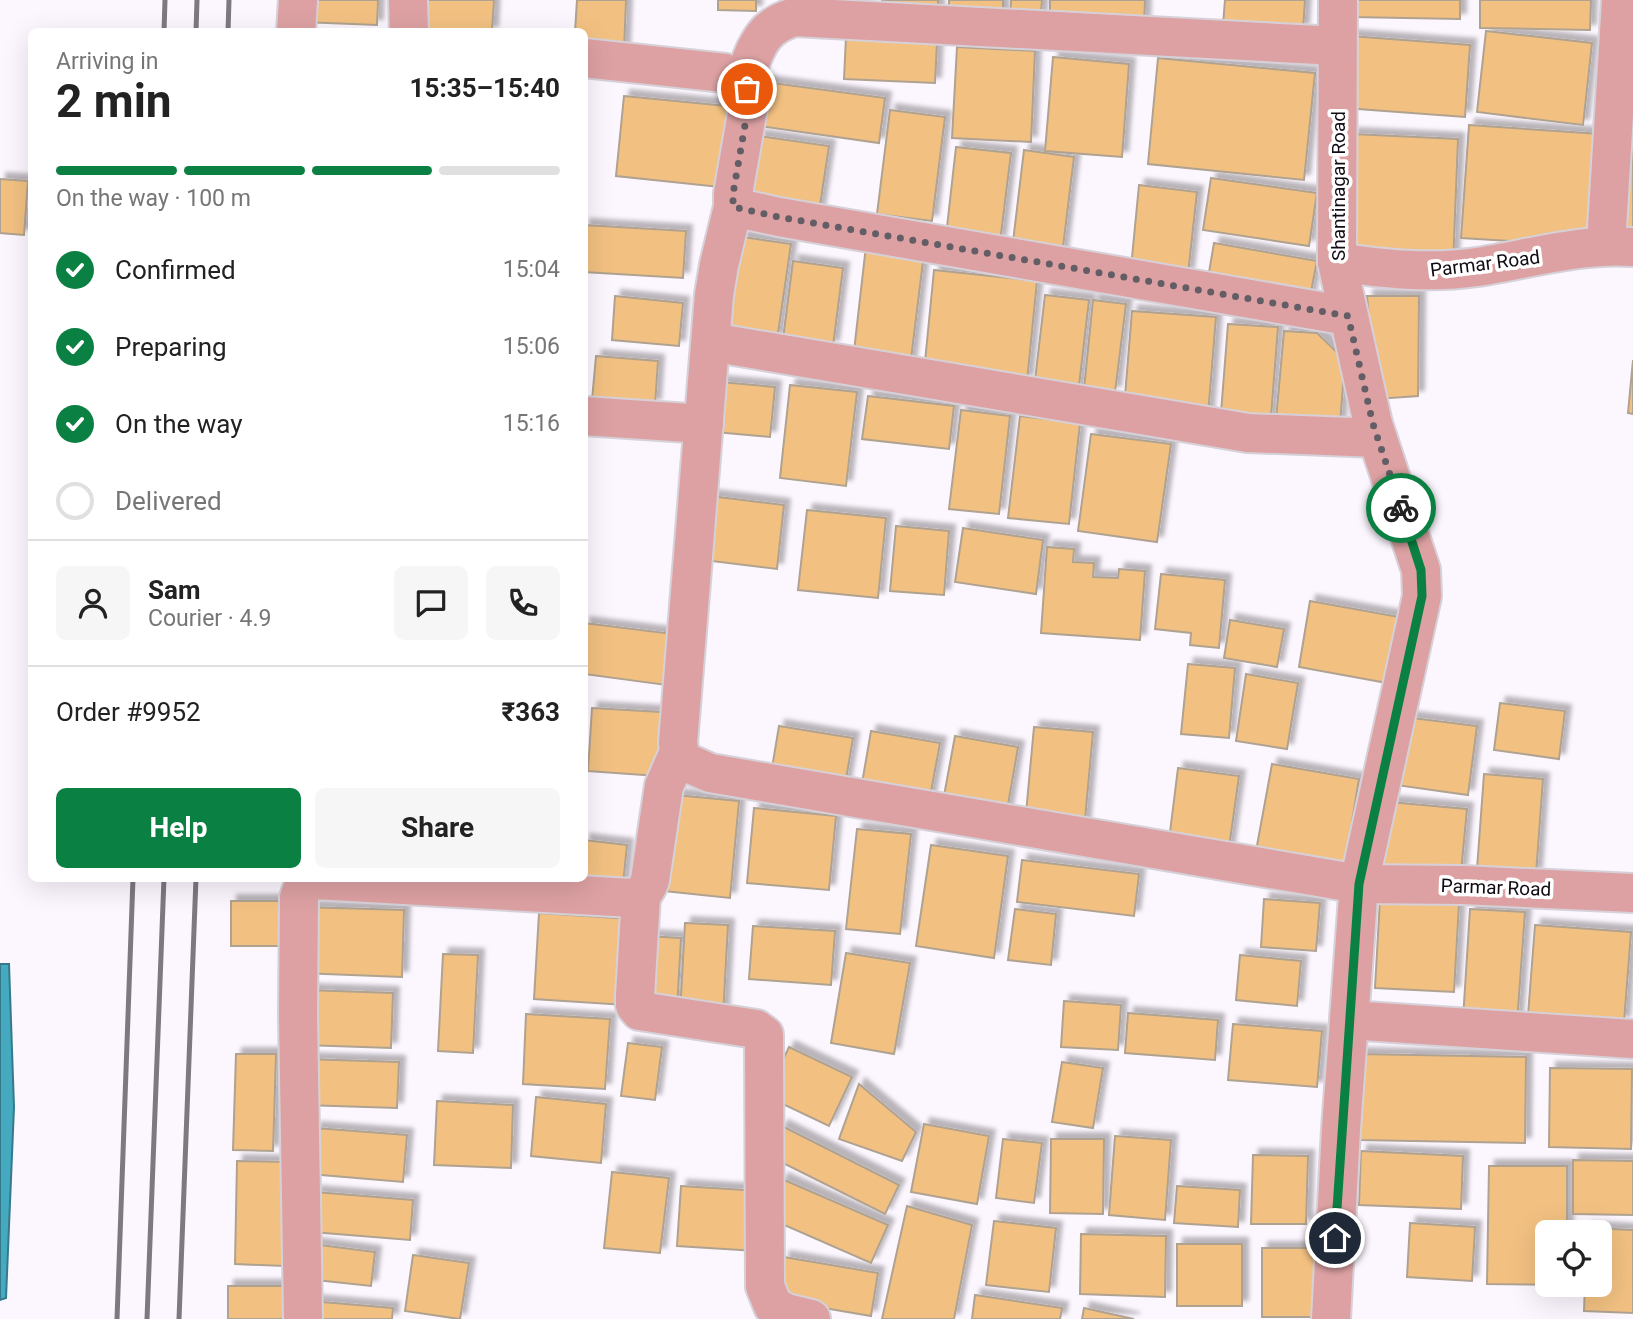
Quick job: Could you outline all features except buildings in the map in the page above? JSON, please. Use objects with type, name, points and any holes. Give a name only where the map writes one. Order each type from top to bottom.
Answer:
[{"type":"street","points":[[296,28],[298,0]]},
{"type":"street","points":[[408,0],[409,28]]},
{"type":"street","name":"Shantinagar Road","points":[[1331,1319],[1359,884],[1422,596],[1421,570],[1377,438],[1337,262],[1338,0]]},
{"type":"street","points":[[1619,246],[1621,0]]},
{"type":"street","points":[[742,83],[763,36],[779,22],[795,18],[1337,46]]},
{"type":"street","points":[[350,882],[632,898],[646,890],[650,880],[664,786],[679,752],[710,342],[719,265],[733,207],[749,102],[747,89],[725,73],[588,58]]},
{"type":"street","points":[[733,207],[1348,316]]},
{"type":"street","name":"Parmar Road","points":[[1337,262],[1396,270],[1435,271],[1619,246]]},
{"type":"street","points":[[710,342],[1248,433],[1377,438]]},
{"type":"street","points":[[588,416],[704,424]]},
{"type":"street","name":"Parmar Road","points":[[679,752],[681,760],[710,773],[1359,884],[1464,885],[1633,893]]},
{"type":"street","points":[[297,883],[303,1319]]},
{"type":"street","points":[[641,895],[635,996],[635,1005],[640,1011],[756,1029],[764,1035],[765,1286],[772,1306],[786,1313],[811,1319]]},
{"type":"street","points":[[1349,1020],[1633,1039]]},
{"type":"water","points":[[0,964],[9,964],[14,1107],[6,1298],[0,1300]]},
{"type":"railway","points":[[164,28],[165,0]]},
{"type":"railway","points":[[196,28],[197,0]]},
{"type":"railway","points":[[228,28],[229,0]]},
{"type":"railway","points":[[117,1319],[133,882]]},
{"type":"railway","points":[[147,1319],[164,882]]},
{"type":"railway","points":[[179,1319],[196,882]]},
{"type":"way so far","points":[[747,89],[749,102],[733,207],[1348,316],[1373,424],[1401,508]]},
{"type":"route","points":[[1335,1238],[1359,884],[1422,596],[1421,570],[1401,508]]}]
